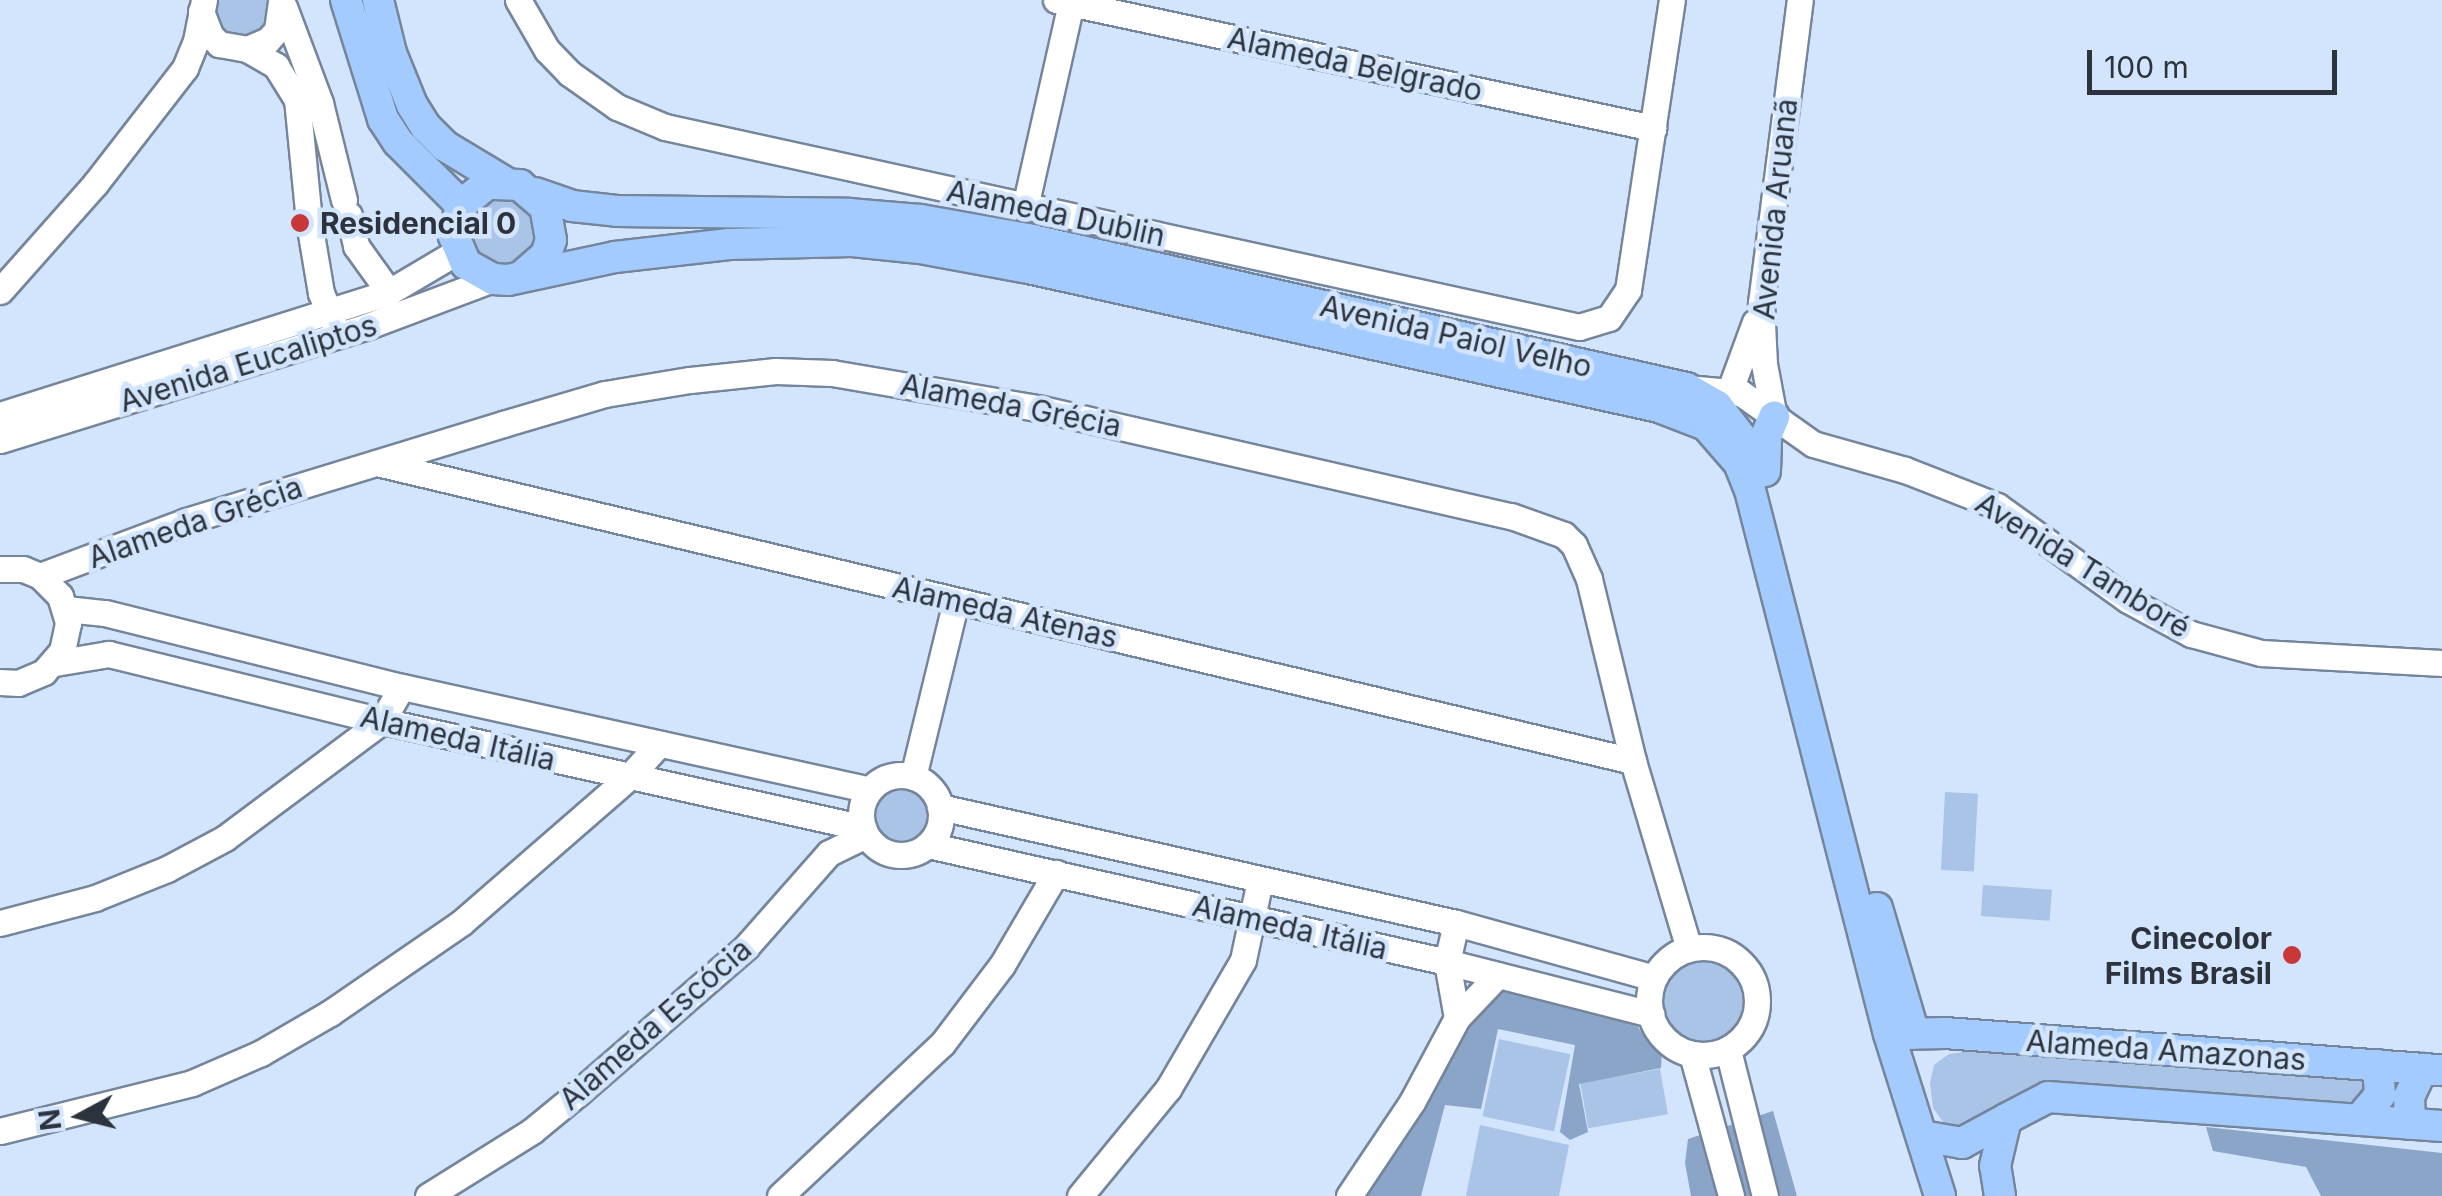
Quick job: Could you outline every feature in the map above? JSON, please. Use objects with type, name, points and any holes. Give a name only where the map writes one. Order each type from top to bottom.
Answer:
[{"type":"main road","points":[[346,0],[382,119],[398,142],[461,205]]},
{"type":"main road","name":"Avenida Paiol Velho","points":[[378,0],[391,53],[426,127],[444,146],[504,182],[572,206],[617,211],[850,214],[920,220],[1032,240],[1686,388],[1717,406],[1736,425],[1765,474],[1902,1034]]},
{"type":"main road","points":[[504,182],[486,184],[461,205],[454,221],[458,251],[478,274],[508,277],[546,254],[551,240],[545,207],[535,194]]},
{"type":"main road","name":"Avenida Paiol Velho","points":[[508,277],[614,256],[729,244],[852,241],[920,248],[1024,266],[1659,406],[1706,426],[1739,464],[1750,490],[1902,1034]]},
{"type":"main road","points":[[1765,474],[1766,436],[1774,417]]},
{"type":"main road","points":[[1902,1034],[1906,1087],[1940,1196]]},
{"type":"main road","name":"Alameda Amazonas","points":[[1902,1034],[2432,1070]]},
{"type":"main road","points":[[1906,1087],[1926,1054],[1973,1036]]},
{"type":"main road","points":[[2359,1120],[2380,1096],[2378,1066]]},
{"type":"main road","points":[[2410,1124],[2408,1097],[2432,1070]]},
{"type":"main road","name":"Alameda Amazonas","points":[[1922,1136],[1962,1143],[2042,1099],[2060,1096],[2442,1126]]},
{"type":"main road","points":[[1998,1181],[2006,1119]]},
{"type":"street","name":"Alameda Dublin","points":[[518,0],[547,50],[570,73],[617,107],[649,120],[1568,327],[1595,325],[1609,318],[1628,290],[1654,128]]},
{"type":"street","points":[[1654,128],[1672,0]]},
{"type":"street","name":"Avenida Aruanã","points":[[1774,417],[1762,354],[1762,302],[1800,0]]},
{"type":"street","points":[[185,68],[268,40],[277,30],[284,2]]},
{"type":"street","points":[[284,2],[320,103],[356,246],[389,292]]},
{"type":"street","points":[[1025,207],[1064,2]]},
{"type":"street","name":"Alameda Belgrado","points":[[1064,2],[1654,128]]},
{"type":"street","points":[[200,4],[210,36],[276,66],[297,99],[314,262],[327,310],[340,334]]},
{"type":"street","points":[[0,291],[96,184],[185,68],[200,4]]},
{"type":"street","points":[[314,262],[329,252],[356,246]]},
{"type":"street","name":"Avenida Eucaliptos","points":[[0,415],[389,292],[458,251]]},
{"type":"street","name":"Avenida Eucaliptos","points":[[0,440],[508,277]]},
{"type":"street","points":[[1730,390],[1762,302]]},
{"type":"street","name":"Alameda Grécia","points":[[40,576],[186,521],[605,394],[776,371],[832,373],[1042,409],[1547,526],[1574,545],[1589,579],[1633,761],[1689,949]]},
{"type":"street","name":"Avenida Tamboré","points":[[1686,388],[1730,390],[1813,444],[1950,485],[1997,506],[2128,600],[2191,634],[2261,653],[2442,663]]},
{"type":"street","name":"Alameda Atenas","points":[[377,463],[1633,761]]},
{"type":"street","points":[[0,569],[24,569],[40,576],[66,609],[67,637],[55,663]]},
{"type":"street","points":[[913,777],[956,601]]},
{"type":"street","name":"Alameda Itália","points":[[66,609],[105,613],[402,688],[869,790]]},
{"type":"street","name":"Alameda Itália","points":[[0,682],[32,679],[55,663],[109,654],[382,721],[865,831]]},
{"type":"street","points":[[0,924],[95,898],[166,869],[278,802],[382,721],[402,688]]},
{"type":"street","points":[[0,1131],[192,1082],[262,1053],[365,992],[461,924],[629,777],[659,744]]},
{"type":"street","points":[[889,776],[913,777],[931,788],[940,808],[939,828],[928,844],[910,854],[890,854],[865,831],[861,814],[869,790],[889,776]]},
{"type":"street","name":"Alameda Itália","points":[[940,808],[1456,923],[1654,978]]},
{"type":"street","name":"Alameda Escócia","points":[[428,1196],[532,1131],[578,1094],[746,947],[828,853],[865,831]]},
{"type":"street","name":"Alameda Itália","points":[[928,844],[1447,962],[1651,1014]]},
{"type":"street","points":[[780,1196],[942,1044],[1002,966],[1056,873]]},
{"type":"street","points":[[1080,1196],[1168,1089],[1243,960],[1260,880]]},
{"type":"street","points":[[1456,923],[1447,962],[1457,1018]]},
{"type":"street","points":[[1703,947],[1731,954],[1751,975],[1757,1003],[1755,1018],[1749,1031],[1728,1050],[1692,1054],[1670,1044],[1651,1014],[1654,978],[1674,955],[1689,949],[1703,947]]},
{"type":"street","points":[[1348,1196],[1412,1102],[1457,1018],[1498,975]]},
{"type":"street","points":[[1728,1050],[1765,1196]]},
{"type":"street","points":[[1692,1054],[1731,1196]]},
{"type":"shaded area","points":[[213,0],[269,0],[272,17],[255,40],[218,33]]},
{"type":"shaded area","points":[[487,194],[523,201],[537,222],[535,248],[517,267],[480,266],[462,221]]},
{"type":"shaded area","points":[[900,785],[921,794],[930,815],[921,836],[900,845],[879,836],[870,815],[879,794]]},
{"type":"shaded area","points":[[1945,792],[1978,794],[1974,872],[1941,870]]},
{"type":"shaded area","points":[[1983,885],[2052,890],[2050,921],[1981,916]]},
{"type":"shaded area","points":[[1704,957],[1735,970],[1748,1001],[1735,1032],[1704,1045],[1673,1032],[1660,1001],[1673,970]]},
{"type":"shaded area","points":[[1510,986],[1630,1015],[1644,1036],[1662,1051],[1661,1068],[1579,1084],[1588,1132],[1570,1140],[1560,1132],[1575,1045],[1498,1029],[1481,1109],[1445,1105],[1421,1196],[1357,1196],[1481,1005],[1493,991]]},
{"type":"shaded area","points":[[1499,1039],[1570,1054],[1554,1131],[1483,1116]]},
{"type":"shaded area","points":[[1990,1048],[2364,1078],[2370,1095],[2347,1103],[2042,1086],[1965,1130],[1944,1123],[1933,1108],[1930,1083],[1934,1065],[1949,1054]]},
{"type":"shaded area","points":[[1660,1069],[1668,1114],[1588,1128],[1580,1083]]},
{"type":"shaded area","points":[[1773,1111],[1797,1196],[1691,1196],[1685,1163],[1688,1139]]},
{"type":"shaded area","points":[[1480,1125],[1569,1145],[1559,1196],[1466,1196]]},
{"type":"shaded area","points":[[2206,1127],[2442,1153],[2442,1196],[2321,1196],[2306,1167],[2213,1151]]},
{"type":"place","name":"Residencial 0","points":[[300,223]]},
{"type":"place","name":"Cinecolor Films Brasil","points":[[2292,955]]}]
